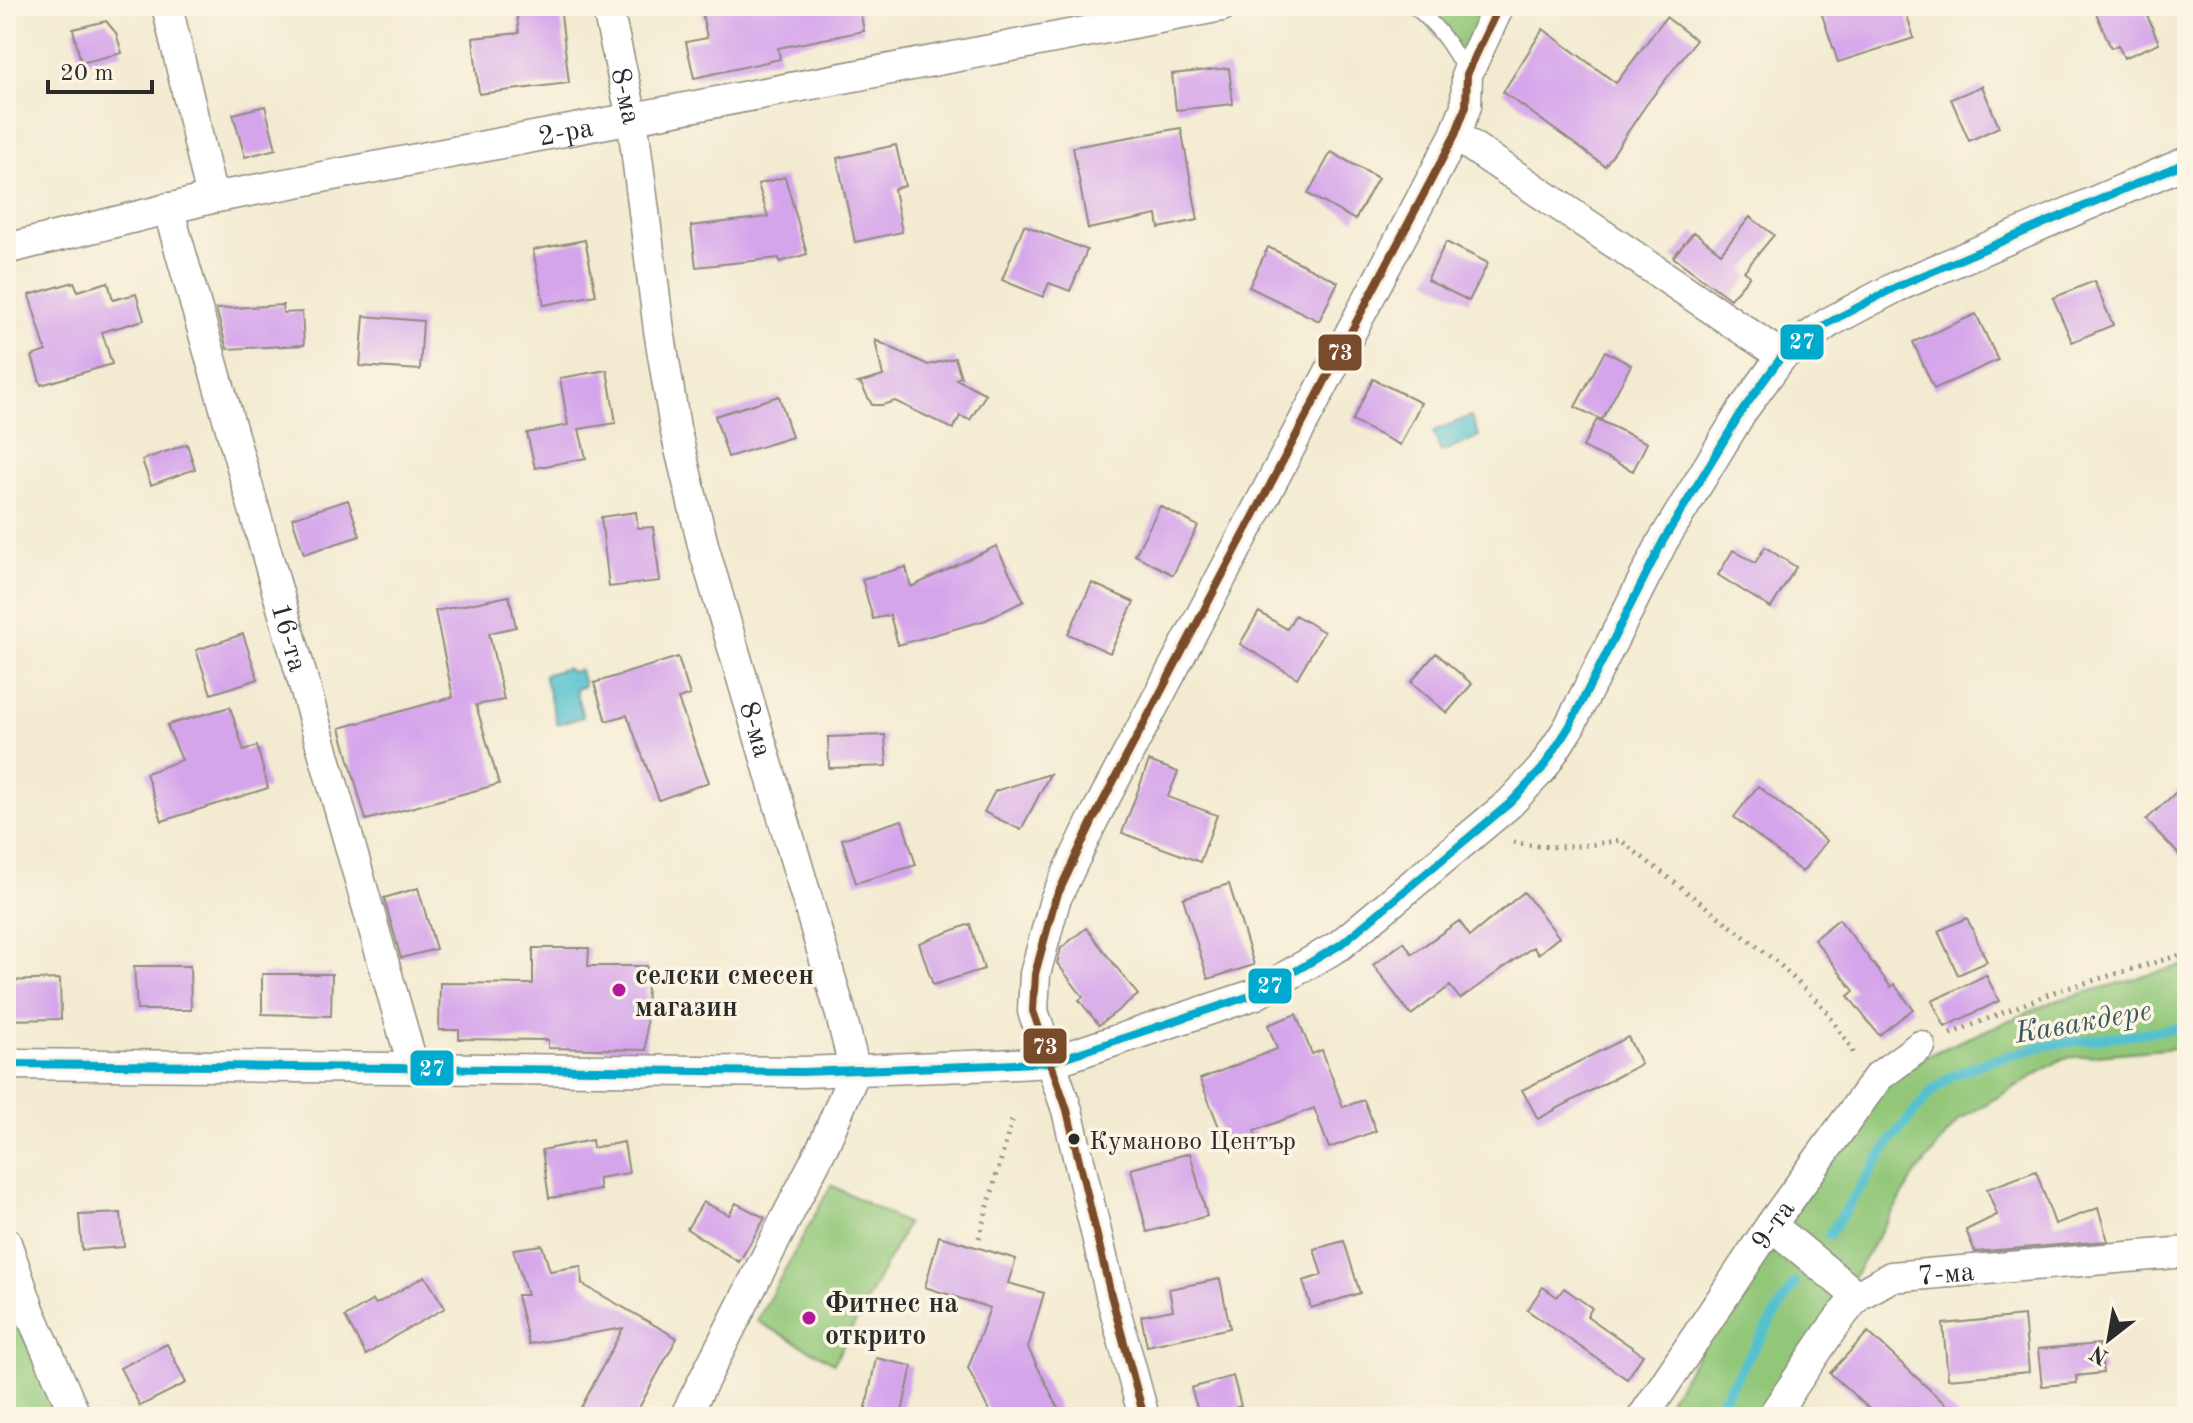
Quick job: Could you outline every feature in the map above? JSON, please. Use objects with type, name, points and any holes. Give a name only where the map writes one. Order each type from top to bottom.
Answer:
[{"type":"street","points":[[167,6],[212,198]]},
{"type":"street","name":"8-ма","points":[[607,6],[632,117],[659,330],[675,428],[700,534],[855,1071]]},
{"type":"street","name":"2-ра","points":[[6,249],[212,198],[1222,6]]},
{"type":"street","points":[[1144,1417],[1067,1110],[1033,1011],[1035,974],[1055,900],[1092,822],[1455,135],[1466,106],[1467,74],[1499,6]]},
{"type":"street","points":[[1455,135],[1782,356]]},
{"type":"street","points":[[6,1064],[855,1071],[1051,1062],[1256,994],[1340,945],[1510,803],[1542,769],[1569,727],[1663,541],[1742,411],[1782,356],[1828,323],[1896,287],[2187,162]]},
{"type":"street","name":"16-та","points":[[168,208],[413,1066]]},
{"type":"street","name":"9-та","points":[[1643,1417],[1771,1225],[1878,1077],[1920,1046]]},
{"type":"street","points":[[685,1417],[825,1142],[855,1071]]},
{"type":"street","points":[[1771,1225],[1857,1296]]},
{"type":"street","points":[[6,1243],[30,1312],[76,1417]]},
{"type":"street","name":"7-ма","points":[[1772,1417],[1857,1296],[1891,1277],[2187,1252]]},
{"type":"lane","points":[[1413,6],[1432,21],[1467,74]]},
{"type":"path","points":[[1475,833],[1526,845],[1581,847],[1620,840],[1657,867],[1777,962],[1825,1009],[1852,1049],[1860,1079],[1853,1112]]},
{"type":"path","points":[[1920,1046],[2054,992],[2187,953]]},
{"type":"path","points":[[979,1238],[1013,1117]]},
{"type":"green space","points":[[1413,6],[1499,6],[1467,74]]},
{"type":"green space","points":[[2187,964],[2187,1047],[2064,1058],[1959,1120],[1915,1175],[1857,1271],[1759,1417],[1658,1417],[1732,1301],[1884,1086],[1926,1056],[2055,1001]]},
{"type":"green space","points":[[831,1185],[907,1224],[834,1363],[757,1321]]},
{"type":"green space","points":[[6,1296],[60,1417],[6,1417]]},
{"type":"water","points":[[1471,416],[1479,437],[1441,452],[1433,431]]},
{"type":"water","points":[[567,668],[571,672],[580,670],[584,686],[575,689],[583,717],[557,724],[544,675]]},
{"type":"building","points":[[516,6],[560,6],[569,83],[479,94],[473,38],[519,33]]},
{"type":"building","points":[[732,6],[859,6],[864,31],[778,48],[780,59],[694,78],[686,42],[707,38],[702,13]]},
{"type":"building","points":[[1819,6],[1904,6],[1914,38],[1838,62]]},
{"type":"building","points":[[2093,6],[2143,6],[2159,43],[2124,58],[2118,45],[2111,48]]},
{"type":"building","points":[[1666,17],[1696,40],[1646,105],[1605,166],[1503,92],[1543,29],[1616,83]]},
{"type":"building","points":[[106,21],[116,33],[122,53],[81,63],[73,29]]},
{"type":"building","points":[[1229,68],[1233,104],[1176,110],[1172,74]]},
{"type":"building","points":[[1982,86],[1999,127],[1969,141],[1951,99]]},
{"type":"building","points":[[265,106],[276,149],[245,157],[233,114]]},
{"type":"building","points":[[1181,128],[1198,220],[1159,228],[1157,215],[1088,229],[1073,147]]},
{"type":"building","points":[[896,145],[905,186],[894,189],[902,232],[855,242],[837,158]]},
{"type":"building","points":[[1331,152],[1378,178],[1355,220],[1308,194]]},
{"type":"building","points":[[785,177],[807,254],[780,262],[779,258],[696,267],[691,226],[768,217],[758,184]]},
{"type":"building","points":[[1750,217],[1774,235],[1744,271],[1750,276],[1730,299],[1673,257],[1694,232],[1721,253]]},
{"type":"building","points":[[1024,225],[1087,250],[1070,291],[1049,283],[1043,297],[1002,280]]},
{"type":"building","points":[[585,240],[596,295],[544,305],[533,250]]},
{"type":"building","points":[[1446,242],[1488,263],[1469,301],[1427,280]]},
{"type":"building","points":[[1268,247],[1338,282],[1319,321],[1249,287]]},
{"type":"building","points":[[2094,281],[2113,325],[2072,342],[2053,298]]},
{"type":"building","points":[[74,282],[78,291],[108,282],[113,300],[136,294],[144,320],[102,332],[112,364],[41,385],[32,356],[46,351],[29,295]]},
{"type":"building","points":[[283,305],[283,313],[302,312],[304,345],[227,349],[216,309]]},
{"type":"building","points":[[1976,314],[1998,360],[1934,389],[1913,342]]},
{"type":"building","points":[[364,316],[423,321],[420,370],[360,366]]},
{"type":"building","points":[[875,340],[928,365],[955,358],[961,377],[956,379],[986,394],[970,420],[960,416],[953,429],[895,401],[872,405],[858,383],[883,376]]},
{"type":"building","points":[[1605,351],[1631,365],[1602,420],[1575,407]]},
{"type":"building","points":[[607,370],[616,423],[579,429],[586,458],[535,468],[527,433],[568,425],[560,378]]},
{"type":"building","points":[[1373,379],[1421,403],[1400,445],[1352,421]]},
{"type":"building","points":[[779,396],[792,437],[728,457],[715,416]]},
{"type":"building","points":[[1597,419],[1647,443],[1633,471],[1583,447]]},
{"type":"building","points":[[187,444],[195,469],[151,485],[142,460]]},
{"type":"building","points":[[348,500],[360,536],[304,554],[292,518]]},
{"type":"building","points":[[1160,506],[1198,526],[1173,575],[1135,555]]},
{"type":"building","points":[[636,512],[638,528],[653,527],[660,581],[609,587],[601,517]]},
{"type":"building","points":[[996,546],[1024,601],[986,620],[898,645],[890,615],[873,619],[862,579],[906,567],[911,587]]},
{"type":"building","points":[[1765,547],[1796,567],[1771,608],[1718,575],[1733,550],[1755,563]]},
{"type":"building","points":[[1092,583],[1134,602],[1110,653],[1068,634]]},
{"type":"building","points":[[509,596],[516,627],[489,633],[504,700],[476,705],[499,784],[366,820],[340,728],[453,697],[435,611]]},
{"type":"building","points":[[1259,612],[1287,629],[1295,615],[1324,632],[1297,678],[1240,644]]},
{"type":"building","points":[[243,634],[258,679],[211,694],[196,650]]},
{"type":"building","points":[[1436,653],[1472,684],[1447,713],[1411,682]]},
{"type":"building","points":[[678,657],[690,695],[678,699],[709,782],[659,800],[627,715],[606,721],[594,683]]},
{"type":"building","points":[[230,707],[244,751],[257,746],[268,788],[162,821],[146,773],[182,760],[167,725]]},
{"type":"building","points":[[885,735],[887,766],[829,768],[828,737]]},
{"type":"building","points":[[1149,761],[1178,772],[1168,797],[1217,815],[1200,862],[1122,833]]},
{"type":"building","points":[[1050,774],[1021,830],[984,812],[995,791]]},
{"type":"building","points":[[2187,782],[2187,863],[2146,820]]},
{"type":"building","points":[[1758,786],[1827,841],[1802,872],[1734,817]]},
{"type":"building","points":[[902,820],[916,865],[856,883],[842,839]]},
{"type":"building","points":[[1229,884],[1254,965],[1208,979],[1183,898]]},
{"type":"building","points":[[418,888],[436,949],[401,958],[384,898]]},
{"type":"building","points":[[1524,892],[1559,937],[1538,954],[1533,947],[1460,999],[1450,986],[1411,1015],[1373,965],[1404,942],[1412,954],[1459,921],[1470,936]]},
{"type":"building","points":[[1967,918],[1987,962],[1958,975],[1938,931]]},
{"type":"building","points":[[1839,919],[1891,987],[1894,984],[1913,1009],[1879,1035],[1848,996],[1854,991],[1814,939]]},
{"type":"building","points":[[970,924],[984,969],[933,985],[919,943]]},
{"type":"building","points":[[1086,928],[1138,995],[1099,1025],[1079,1000],[1083,997],[1057,963],[1061,948]]},
{"type":"building","points":[[533,948],[589,948],[588,966],[647,966],[646,1050],[548,1048],[548,1040],[459,1039],[459,1030],[439,1030],[440,983],[533,984]]},
{"type":"building","points":[[134,966],[190,966],[191,1010],[137,1010]]},
{"type":"building","points":[[262,974],[332,974],[331,1016],[262,1014]]},
{"type":"building","points":[[1986,975],[1999,1001],[1945,1027],[1932,1001]]},
{"type":"building","points":[[60,979],[61,1019],[6,1020],[6,981]]},
{"type":"building","points":[[1296,1014],[1312,1054],[1322,1050],[1343,1107],[1364,1100],[1376,1131],[1329,1148],[1314,1108],[1254,1131],[1256,1136],[1227,1147],[1200,1079],[1277,1049],[1268,1025]]},
{"type":"building","points":[[1628,1037],[1641,1064],[1538,1119],[1522,1090]]},
{"type":"building","points":[[592,1140],[593,1148],[624,1142],[629,1173],[598,1178],[600,1190],[549,1198],[542,1150]]},
{"type":"building","points":[[1190,1153],[1207,1216],[1147,1232],[1131,1169]]},
{"type":"building","points":[[2036,1171],[2055,1224],[2098,1208],[2108,1241],[1975,1252],[1966,1230],[1997,1215],[1987,1189]]},
{"type":"building","points":[[703,1202],[729,1215],[736,1203],[765,1218],[739,1262],[687,1229]]},
{"type":"building","points":[[121,1213],[124,1247],[82,1250],[79,1215]]},
{"type":"building","points":[[939,1236],[1016,1259],[1008,1283],[1044,1293],[1028,1348],[1063,1417],[992,1417],[968,1368],[990,1308],[925,1287]]},
{"type":"building","points":[[1344,1241],[1360,1293],[1311,1308],[1303,1281],[1322,1275],[1314,1249]]},
{"type":"building","points":[[542,1245],[550,1271],[581,1266],[582,1284],[677,1338],[634,1417],[576,1417],[623,1328],[529,1344],[517,1295],[527,1295],[513,1249]]},
{"type":"building","points":[[425,1276],[445,1308],[366,1355],[345,1317],[373,1300],[376,1304]]},
{"type":"building","points":[[1220,1279],[1230,1328],[1147,1346],[1141,1316],[1173,1310],[1169,1289]]},
{"type":"building","points":[[1543,1287],[1557,1297],[1564,1288],[1592,1308],[1587,1316],[1643,1355],[1627,1379],[1527,1310]]},
{"type":"building","points":[[2024,1316],[2029,1372],[1948,1379],[1943,1324]]},
{"type":"building","points":[[1868,1332],[1959,1417],[1878,1417],[1830,1373]]},
{"type":"building","points":[[167,1344],[186,1383],[140,1406],[120,1368]]},
{"type":"building","points":[[2100,1344],[2103,1373],[2076,1376],[2077,1383],[2042,1386],[2038,1349]]},
{"type":"building","points":[[876,1358],[912,1366],[901,1417],[864,1417]]},
{"type":"building","points":[[1233,1376],[1241,1406],[1200,1417],[1191,1388]]},
{"type":"waterway","name":"Кавакдере","points":[[1829,1235],[1892,1139],[1932,1091],[1950,1077],[1988,1061],[2049,1045],[2187,1027]]},
{"type":"waterway","name":"Кавакдере","points":[[1711,1417],[1795,1283]]},
{"type":"transit line","name":"73","points":[[1144,1417],[1067,1110],[1033,1011],[1035,974],[1055,900],[1092,822],[1455,135],[1466,106],[1467,74],[1499,6]]},
{"type":"transit line","name":"27","points":[[6,1064],[802,1072],[1051,1062],[1256,994],[1340,945],[1510,803],[1542,769],[1569,727],[1663,541],[1742,411],[1782,356],[1828,323],[1896,287],[2187,162]]},
{"type":"place","name":"селски смесен магазин","points":[[619,990]]},
{"type":"place","name":"Куманово Център","points":[[1074,1139]]},
{"type":"place","name":"Фитнес на открито","points":[[809,1318]]}]
